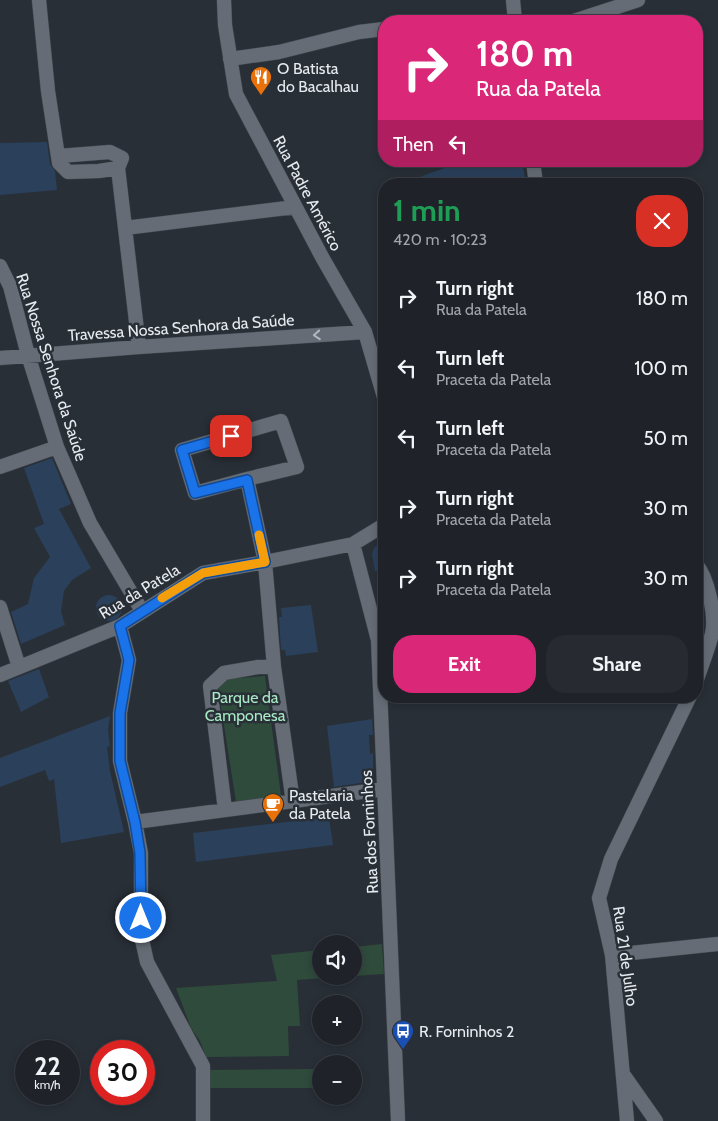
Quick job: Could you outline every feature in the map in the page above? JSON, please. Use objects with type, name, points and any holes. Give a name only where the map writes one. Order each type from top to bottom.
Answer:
[{"type":"street","points":[[39,0],[54,138],[59,163],[68,172],[118,168],[139,346]]},
{"type":"street","name":"Rua Padre Américo","points":[[224,0],[225,25],[236,94],[322,257],[365,332],[378,376]]},
{"type":"street","points":[[513,0],[514,15]]},
{"type":"street","points":[[592,15],[638,0]]},
{"type":"street","points":[[230,58],[279,52],[378,29]]},
{"type":"street","points":[[125,228],[295,207]]},
{"type":"street","name":"Rua Nossa Senhora da Saúde","points":[[0,266],[10,286],[28,355],[57,448],[90,523],[142,611]]},
{"type":"street","name":"Travessa Nossa Senhora da Saúde","points":[[0,358],[139,346],[365,332]]},
{"type":"street","points":[[281,421],[297,467],[247,480],[195,493],[182,450],[281,421]]},
{"type":"street","points":[[0,467],[57,448]]},
{"type":"street","points":[[247,480],[265,562],[274,667],[293,802]]},
{"type":"street","name":"Rua da Patela","points":[[0,674],[120,626],[203,573],[353,544],[378,529]]},
{"type":"street","name":"Rua dos Forninhos","points":[[353,544],[378,640]]},
{"type":"street","points":[[703,573],[711,600],[712,632],[703,660]]},
{"type":"street","points":[[0,607],[19,667]]},
{"type":"street","points":[[120,626],[129,660],[120,713],[120,761],[135,822],[140,853],[141,934],[147,962],[204,1066],[203,1121]]},
{"type":"street","points":[[225,810],[210,686],[224,673],[258,667],[274,667]]},
{"type":"street","name":"Rua dos Forninhos","points":[[381,703],[398,1121]]},
{"type":"street","name":"Rua 21 de Julho","points":[[628,1121],[612,955],[600,898],[611,859],[687,703]]},
{"type":"street","points":[[135,822],[384,790]]},
{"type":"street","points":[[612,955],[718,944]]},
{"type":"street","points":[[622,1074],[656,1121]]},
{"type":"green space","name":"Parque da Camponesa","points":[[265,676],[282,803],[237,808],[218,688],[224,679]]},
{"type":"green space","points":[[382,944],[384,974],[362,975],[362,946]]},
{"type":"green space","points":[[312,951],[312,979],[297,980],[300,1026],[288,1026],[289,1056],[206,1057],[200,1041],[191,1028],[176,988],[277,981],[271,955]]},
{"type":"green space","points":[[312,1069],[312,1088],[208,1088],[208,1070]]},
{"type":"building","points":[[47,142],[50,164],[55,171],[57,190],[0,195],[0,143]]},
{"type":"building","points":[[448,167],[523,167],[525,178],[416,178]]},
{"type":"building","points":[[52,458],[71,504],[59,509],[91,568],[72,580],[64,591],[61,611],[65,625],[21,644],[11,612],[28,604],[34,578],[50,557],[34,528],[44,524],[24,468]]},
{"type":"building","points":[[378,544],[378,571],[375,571],[372,554]]},
{"type":"building","points":[[109,595],[118,599],[122,608],[118,617],[109,621],[100,617],[96,608],[100,599]]},
{"type":"building","points":[[311,605],[318,652],[286,656],[285,650],[281,650],[279,617],[282,617],[281,608]]},
{"type":"building","points":[[39,669],[49,697],[21,712],[8,681]]},
{"type":"building","points":[[110,716],[108,730],[110,746],[107,747],[110,771],[124,832],[61,843],[54,779],[49,781],[45,770],[0,787],[0,758]]},
{"type":"building","points":[[372,719],[373,735],[369,735],[370,754],[373,753],[373,781],[334,787],[327,726]]},
{"type":"building","points":[[329,817],[333,845],[196,862],[193,833]]},
{"type":"slow traffic","points":[[162,598],[203,573],[265,562],[259,535]]},
{"type":"place","name":"O Batista do Bacalhau","points":[[261,96]]},
{"type":"place","name":"Pastelaria da Patela","points":[[273,823]]},
{"type":"place","name":"R. Forninhos 2","points":[[403,1050]]},
{"type":"route","points":[[141,918],[140,853],[135,822],[120,761],[120,713],[129,660],[120,626],[203,573],[265,562],[247,480],[195,493],[182,450],[231,436]]}]
